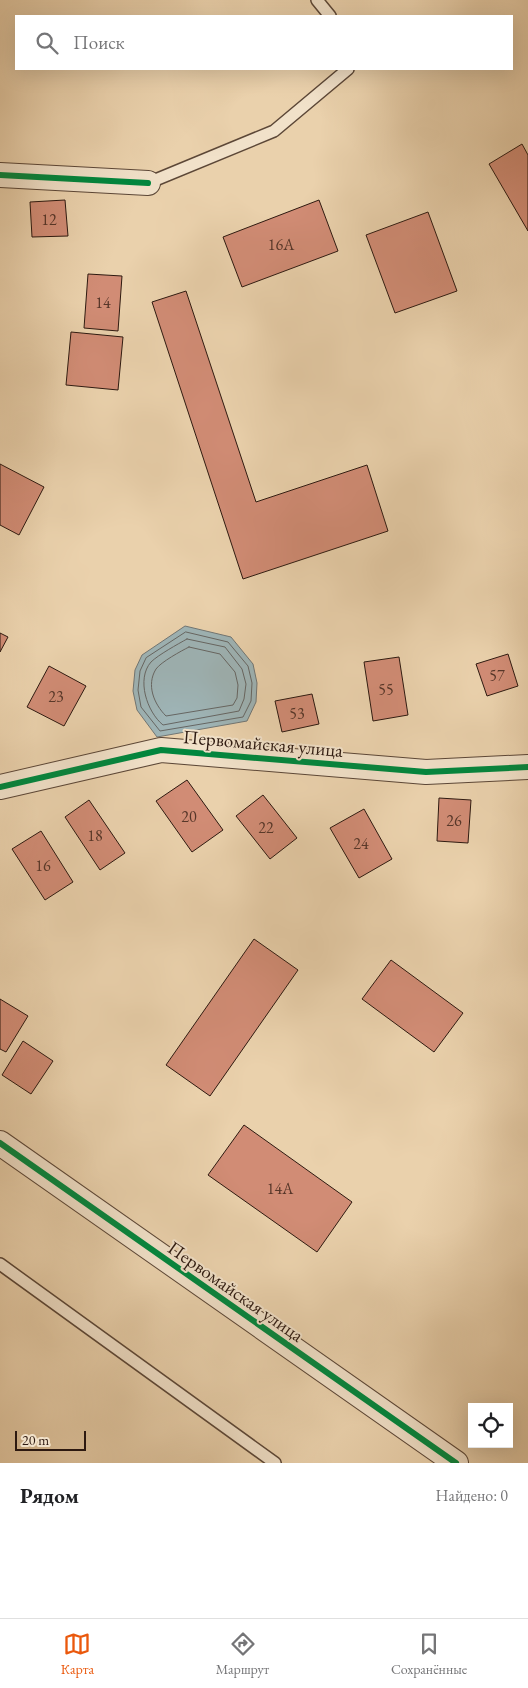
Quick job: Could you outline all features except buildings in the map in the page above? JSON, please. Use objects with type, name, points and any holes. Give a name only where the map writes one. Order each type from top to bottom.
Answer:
[{"type":"street","points":[[0,175],[148,183]]},
{"type":"street","name":"Первомайская улица","points":[[0,786],[161,750],[426,772],[528,767]]},
{"type":"street","name":"Первомайская улица","points":[[0,1142],[456,1463]]},
{"type":"lane","points":[[317,0],[329,15]]},
{"type":"lane","points":[[148,183],[274,132],[347,70]]},
{"type":"lane","points":[[0,1264],[275,1463]]},
{"type":"water","points":[[185,626],[231,637],[253,664],[257,683],[256,702],[247,721],[157,737],[137,710],[133,691],[135,670],[142,655]]},
{"type":"cycle path","points":[[0,175],[148,183]]},
{"type":"cycle path","points":[[0,787],[161,750],[426,772],[528,767]]},
{"type":"cycle path","points":[[0,1143],[456,1463]]}]
